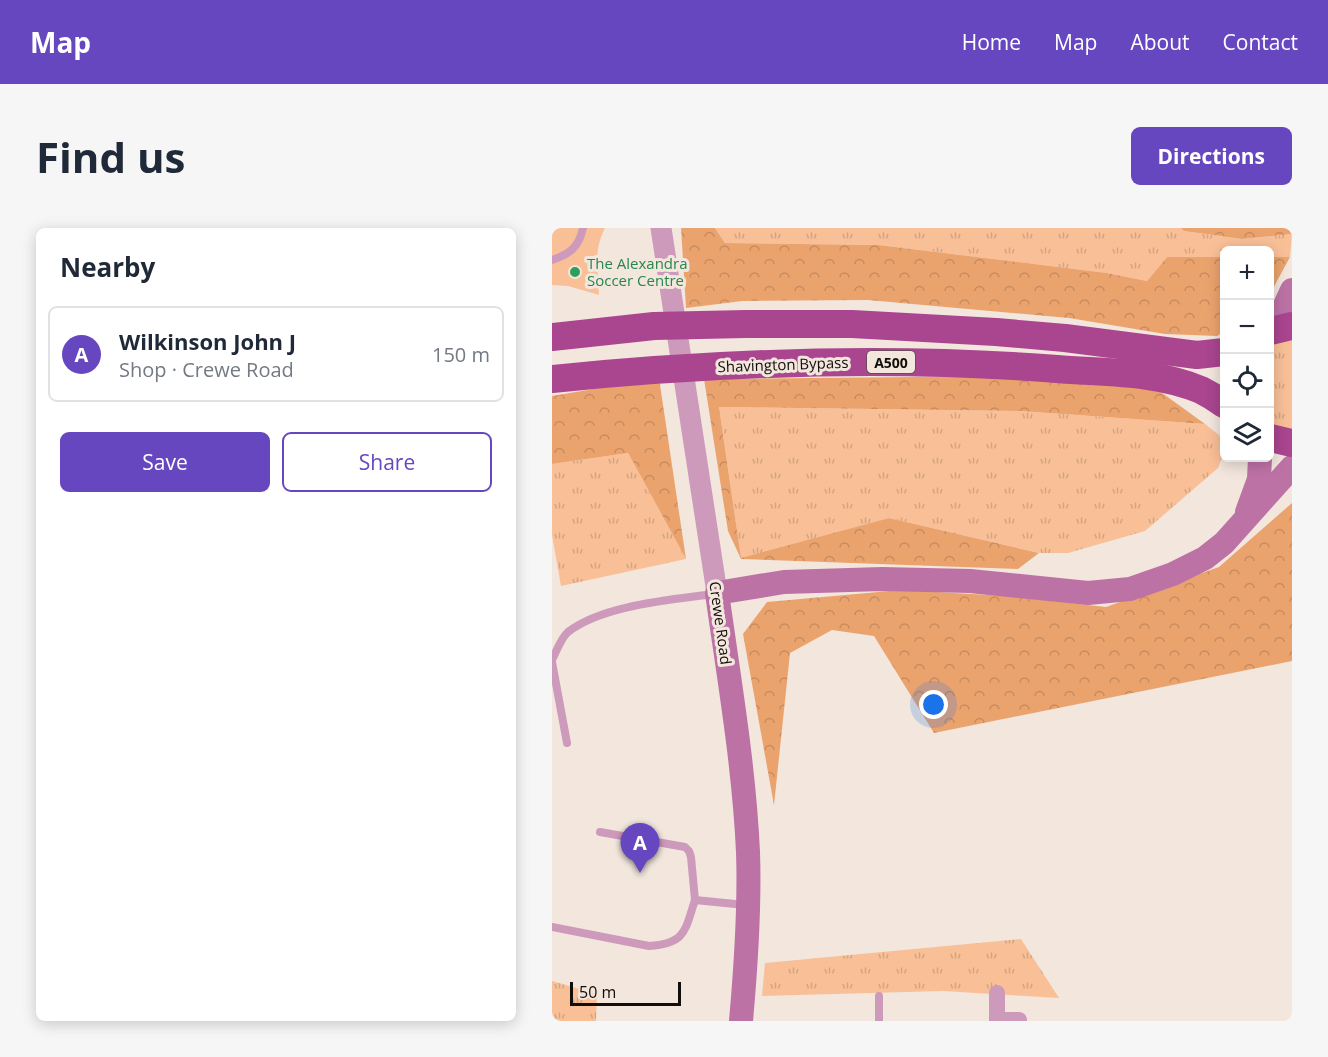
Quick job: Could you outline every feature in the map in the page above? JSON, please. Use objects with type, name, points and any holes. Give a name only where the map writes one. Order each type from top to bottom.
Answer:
[{"type":"highway","points":[[552,337],[654,326],[852,324],[996,332],[1197,355],[1220,352]]},
{"type":"highway","points":[[1274,329],[1292,326]]},
{"type":"highway","name":"Shavington Bypass","points":[[552,379],[654,369],[827,363],[991,364],[1155,377],[1202,390],[1220,401]]},
{"type":"highway","points":[[1274,439],[1292,443]]},
{"type":"main road","points":[[1274,323],[1292,290]]},
{"type":"main road","points":[[1243,522],[1259,479],[1260,462]]},
{"type":"main road","points":[[717,593],[784,582],[882,579],[970,581],[1088,593],[1130,589],[1173,574],[1205,558],[1224,543],[1292,467]]},
{"type":"main road","name":"Crewe Road","points":[[717,593],[741,770],[748,851],[748,905],[737,1020]]},
{"type":"street","name":"Crewe Road","points":[[661,228],[717,593]]},
{"type":"street","points":[[997,993],[997,1021],[1019,1020]]},
{"type":"lane","points":[[552,260],[574,250],[584,228]]},
{"type":"lane","points":[[567,743],[552,661],[566,634],[592,618],[651,602],[717,593]]},
{"type":"lane","points":[[552,927],[649,946],[664,945],[677,940],[685,930],[695,900],[691,857],[685,847],[600,832]]},
{"type":"lane","points":[[695,900],[748,905]]},
{"type":"lane","points":[[879,996],[879,1021]]},
{"type":"green space","name":"The Alexandra Soccer Centre","points":[[552,228],[605,228],[598,253],[599,295],[568,286],[552,285]]},
{"type":"green space","points":[[681,228],[715,228],[725,243],[879,245],[1107,273],[1147,281],[1167,257],[1220,257],[1220,334],[1217,336],[1165,334],[1069,318],[868,300],[742,301],[686,308]]},
{"type":"green space","points":[[715,228],[1181,228],[1184,231],[1242,239],[1292,234],[1290,257],[1274,257],[1274,246],[1220,246],[1220,257],[1167,257],[1147,281],[1107,273],[879,245],[725,243]]},
{"type":"green space","points":[[1181,228],[1292,228],[1292,234],[1242,239],[1184,231]]},
{"type":"green space","points":[[1274,257],[1290,257],[1274,287]]},
{"type":"green space","points":[[1292,338],[1292,432],[1274,427],[1274,343]]},
{"type":"green space","points":[[1013,376],[1158,390],[1205,424],[1020,411],[719,407],[741,558],[889,518],[1039,553],[1018,569],[741,559],[728,531],[704,379]]},
{"type":"green space","points":[[659,378],[686,559],[628,453],[552,464],[552,396]]},
{"type":"green space","points":[[719,407],[1020,411],[1205,424],[1220,437],[1220,462],[1218,468],[1145,531],[1068,553],[1039,553],[889,518],[741,559]]},
{"type":"green space","points":[[628,453],[686,559],[561,586],[552,535],[552,464]]},
{"type":"green space","points":[[1292,503],[1292,661],[934,733],[874,636],[832,630],[790,653],[774,805],[743,634],[767,602],[901,590],[1007,596],[1106,607],[1219,567]]},
{"type":"green space","points":[[1021,939],[1059,998],[943,991],[762,996],[765,963]]},
{"type":"green space","points":[[552,981],[597,994],[596,1021],[552,1021]]},
{"type":"place","name":"The Alexandra Soccer Centre","points":[[575,272]]},
{"type":"place","name":"Wilkinson John J","points":[[640,873]]}]
